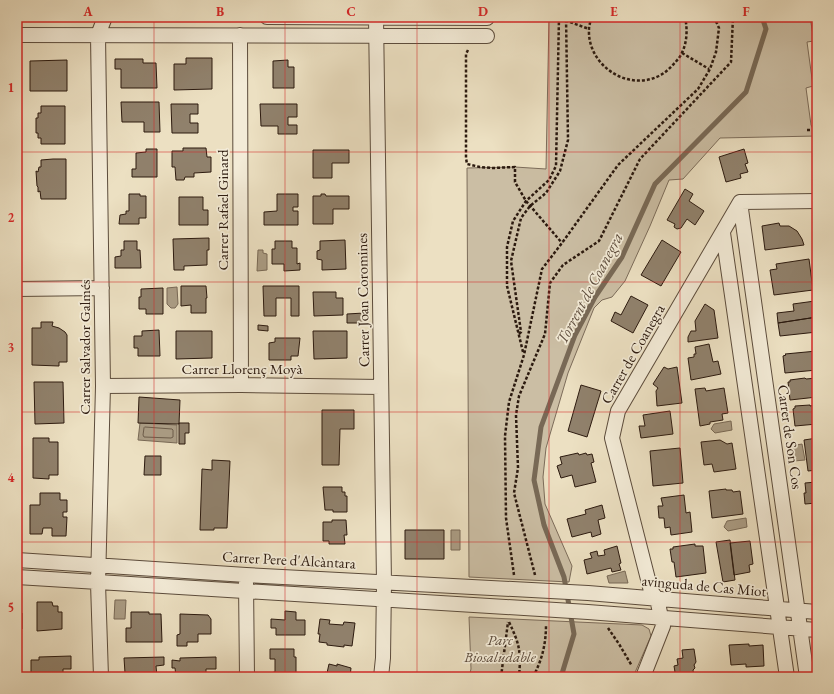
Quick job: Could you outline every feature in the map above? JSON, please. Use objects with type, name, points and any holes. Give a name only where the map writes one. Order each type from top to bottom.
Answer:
[{"type":"street","name":"Carrer Salvador Galmés","points":[[100,677],[98,583],[103,386],[98,35],[105,17]]},
{"type":"street","points":[[267,17],[487,18]]},
{"type":"street","name":"Carrer Joan Coromines","points":[[376,17],[384,582],[383,658],[381,677]]},
{"type":"street","points":[[17,35],[487,36]]},
{"type":"street","name":"Carrer Rafael Ginard","points":[[240,36],[241,385]]},
{"type":"street","points":[[740,202],[817,201]]},
{"type":"street","name":"Carrer de Coanegra","points":[[639,674],[663,626],[657,599],[651,591],[612,438],[618,411],[740,202]]},
{"type":"street","name":"Carrer de Son Cos","points":[[740,202],[807,677]]},
{"type":"street","points":[[723,233],[787,677]]},
{"type":"street","points":[[17,288],[102,288]]},
{"type":"street","name":"Carrer Llorenç Moyà","points":[[103,386],[241,385],[381,387]]},
{"type":"street","name":"Carrer Pere d'Alcàntara","points":[[17,560],[560,593]]},
{"type":"street","points":[[246,575],[247,677]]},
{"type":"street","points":[[17,577],[553,610],[817,630]]},
{"type":"street","name":"avinguda de Cas Miot","points":[[560,593],[588,593],[817,612]]},
{"type":"path","points":[[519,334],[522,332],[511,261],[520,218],[530,206],[546,193],[560,171],[568,140],[566,17]]},
{"type":"path","points":[[591,17],[589,29],[591,46],[598,61],[610,72],[626,79],[642,81],[658,76],[672,67],[682,53],[686,40],[687,25],[685,17]]},
{"type":"path","points":[[514,577],[506,518],[505,436],[509,402],[524,355],[542,269],[618,166],[698,89],[710,69],[716,52],[719,28],[714,17]]},
{"type":"path","points":[[540,591],[514,493],[518,468],[516,416],[519,396],[545,334],[550,283],[563,265],[599,241],[640,159],[731,62],[733,17]]},
{"type":"path","points":[[524,355],[507,286],[507,247],[513,221],[526,201],[550,180],[556,166],[559,18]]},
{"type":"path","points":[[546,20],[559,18],[589,29]]},
{"type":"path","points":[[468,45],[466,54],[467,164],[493,168],[515,167],[514,182],[526,201],[562,243]]},
{"type":"path","points":[[682,53],[710,69]]},
{"type":"path","points":[[807,130],[817,130]]},
{"type":"path","points":[[533,677],[541,662],[553,610]]},
{"type":"path","points":[[592,613],[619,644],[639,674]]},
{"type":"path","points":[[501,677],[508,620],[517,638],[521,656],[519,677]]},
{"type":"green space","points":[[549,17],[810,17],[814,41],[807,42],[813,86],[806,88],[811,125],[817,136],[720,138],[683,179],[669,180],[625,281],[612,297],[602,300],[594,308],[568,373],[546,448],[543,477],[545,504],[572,566],[569,582],[469,577],[467,168],[515,167],[546,169]]},
{"type":"green space","name":"Parc Biosaludable","points":[[469,617],[642,625],[649,629],[651,636],[633,677],[469,677],[471,669]]},
{"type":"water","points":[[258,250],[263,250],[263,253],[267,254],[267,270],[257,271]]},
{"type":"water","points":[[177,287],[178,304],[175,308],[171,308],[167,304],[167,288]]},
{"type":"water","points":[[731,421],[732,430],[715,433],[711,429],[714,424]]},
{"type":"water","points":[[140,423],[177,425],[177,443],[138,440]]},
{"type":"water","points":[[802,444],[805,460],[794,461],[791,446]]},
{"type":"water","points":[[746,518],[747,527],[728,531],[724,527],[727,521]]},
{"type":"water","points":[[451,530],[460,530],[460,550],[451,550]]},
{"type":"water","points":[[625,571],[628,583],[609,583],[607,576]]},
{"type":"water","points":[[115,600],[126,600],[125,619],[114,619]]},
{"type":"building","points":[[186,58],[212,58],[212,89],[174,90],[174,64],[186,64]]},
{"type":"building","points":[[115,59],[143,59],[143,63],[156,63],[157,88],[121,88],[121,69],[115,69]]},
{"type":"building","points":[[67,60],[67,91],[30,91],[30,61]]},
{"type":"building","points":[[288,60],[288,67],[294,67],[294,88],[273,88],[273,61]]},
{"type":"building","points":[[121,102],[159,102],[160,132],[144,132],[144,122],[122,122]]},
{"type":"building","points":[[171,104],[198,104],[198,114],[190,114],[190,123],[198,123],[198,133],[172,133]]},
{"type":"building","points":[[260,104],[297,104],[297,117],[288,117],[288,125],[297,125],[297,134],[278,134],[278,126],[261,126]]},
{"type":"building","points":[[41,106],[65,106],[65,144],[41,144],[41,138],[38,138],[38,133],[36,133],[36,118],[38,118],[38,113],[41,113]]},
{"type":"building","points":[[183,148],[206,148],[207,157],[211,157],[211,172],[194,173],[194,177],[185,177],[184,180],[176,180],[175,167],[172,167],[172,151],[183,151]]},
{"type":"building","points":[[146,149],[157,149],[157,177],[132,177],[132,169],[136,169],[136,153],[146,152]]},
{"type":"building","points":[[744,149],[748,163],[745,164],[748,172],[740,174],[741,178],[726,182],[719,157]]},
{"type":"building","points":[[313,150],[349,150],[349,163],[332,163],[332,178],[313,178]]},
{"type":"building","points":[[66,159],[66,199],[41,199],[40,191],[38,192],[36,171],[38,172],[39,167],[41,167],[41,160]]},
{"type":"building","points":[[685,189],[693,194],[689,201],[704,211],[695,225],[687,219],[681,228],[677,229],[674,227],[675,224],[667,220]]},
{"type":"building","points":[[129,194],[140,194],[140,196],[146,196],[146,218],[139,218],[139,224],[119,224],[120,215],[126,214],[126,211],[129,211]]},
{"type":"building","points":[[277,194],[298,194],[298,207],[293,207],[293,211],[298,211],[298,225],[264,225],[264,212],[277,211]]},
{"type":"building","points":[[321,194],[325,194],[326,196],[349,196],[349,209],[333,209],[333,224],[313,224],[313,196],[321,196]]},
{"type":"building","points":[[179,197],[203,197],[203,210],[208,210],[208,225],[179,225]]},
{"type":"building","points":[[779,223],[780,226],[789,226],[797,231],[804,245],[765,250],[762,226]]},
{"type":"building","points":[[209,238],[207,265],[184,266],[184,270],[174,270],[173,239]]},
{"type":"building","points":[[345,240],[346,269],[322,270],[322,260],[317,259],[317,251],[320,250],[320,241]]},
{"type":"building","points":[[662,240],[681,252],[661,286],[641,275]]},
{"type":"building","points":[[124,241],[137,241],[137,250],[140,250],[141,268],[115,268],[115,257],[121,256],[121,250],[124,250]]},
{"type":"building","points":[[275,241],[292,241],[292,248],[297,248],[297,264],[300,263],[300,270],[284,271],[284,264],[272,264],[272,249],[275,249]]},
{"type":"building","points":[[809,259],[813,290],[774,295],[770,270],[777,269],[776,264]]},
{"type":"building","points":[[181,286],[206,286],[206,313],[191,313],[191,305],[181,306]]},
{"type":"building","points":[[263,286],[299,286],[299,316],[291,316],[291,298],[276,298],[276,316],[264,316]]},
{"type":"building","points":[[163,288],[163,314],[146,314],[146,309],[139,309],[141,289]]},
{"type":"building","points":[[313,292],[336,292],[336,298],[343,298],[343,315],[314,316]]},
{"type":"building","points":[[631,296],[648,305],[633,333],[611,321],[615,312],[621,315]]},
{"type":"building","points":[[815,301],[815,304],[817,304],[817,317],[778,323],[777,313],[794,311],[793,304]]},
{"type":"building","points":[[705,304],[714,310],[718,338],[688,342],[688,337],[691,331],[696,331],[695,321]]},
{"type":"building","points":[[364,313],[364,323],[347,323],[347,314]]},
{"type":"building","points":[[817,317],[817,332],[780,336],[778,323]]},
{"type":"building","points":[[41,322],[53,322],[52,326],[59,328],[67,335],[67,362],[59,362],[59,366],[32,365],[32,328],[41,328]]},
{"type":"building","points":[[258,325],[268,326],[268,331],[258,330]]},
{"type":"building","points":[[159,330],[160,356],[138,356],[138,348],[134,348],[134,336],[142,336],[142,331]]},
{"type":"building","points":[[176,331],[212,331],[212,358],[176,359]]},
{"type":"building","points":[[313,331],[347,331],[347,358],[314,359]]},
{"type":"building","points":[[275,338],[300,338],[298,356],[291,356],[291,360],[269,360],[269,343],[275,342]]},
{"type":"building","points":[[709,344],[713,362],[718,361],[721,374],[691,380],[688,358],[694,357],[694,354],[696,354],[695,347]]},
{"type":"building","points":[[817,351],[817,370],[785,373],[783,356],[786,355],[785,354]]},
{"type":"building","points":[[664,367],[668,369],[677,367],[682,403],[657,406],[656,391],[658,388],[653,384]]},
{"type":"building","points":[[817,378],[817,397],[790,400],[788,382],[790,382],[790,380]]},
{"type":"building","points":[[34,382],[63,382],[64,423],[35,424]]},
{"type":"building","points":[[581,385],[601,391],[587,437],[568,431]]},
{"type":"building","points":[[705,388],[706,391],[724,388],[728,413],[722,414],[723,420],[710,422],[710,424],[700,426],[695,389]]},
{"type":"building","points":[[139,397],[180,400],[179,424],[138,423]]},
{"type":"building","points":[[817,405],[817,424],[795,426],[793,409],[795,406]]},
{"type":"building","points":[[322,410],[354,410],[354,429],[340,429],[339,465],[322,465]]},
{"type":"building","points":[[670,411],[673,434],[641,438],[639,426],[645,426],[643,415]]},
{"type":"building","points":[[179,423],[189,423],[189,433],[185,433],[185,444],[179,444]]},
{"type":"building","points":[[33,438],[49,438],[49,442],[58,442],[58,475],[49,475],[49,479],[33,478]]},
{"type":"building","points":[[817,438],[817,470],[808,471],[804,440]]},
{"type":"building","points":[[720,440],[727,444],[732,443],[736,469],[714,472],[712,464],[704,465],[701,442]]},
{"type":"building","points":[[680,448],[683,483],[653,486],[650,451]]},
{"type":"building","points":[[578,453],[579,455],[586,453],[587,455],[592,454],[594,462],[591,463],[596,482],[575,487],[572,475],[561,478],[557,466],[562,464],[560,457]]},
{"type":"building","points":[[145,456],[161,456],[161,475],[144,475]]},
{"type":"building","points":[[212,460],[230,461],[227,528],[200,530],[202,469],[212,470]]},
{"type":"building","points":[[817,482],[817,503],[805,504],[805,483]]},
{"type":"building","points":[[323,487],[342,487],[342,492],[345,492],[345,496],[347,496],[347,512],[333,512],[333,510],[325,510]]},
{"type":"building","points":[[726,489],[732,490],[733,492],[740,491],[743,514],[712,518],[709,491]]},
{"type":"building","points":[[40,493],[60,493],[60,500],[67,500],[67,512],[63,512],[63,517],[67,517],[66,536],[52,536],[52,528],[43,528],[42,534],[30,534],[30,505],[40,505]]},
{"type":"building","points":[[684,495],[686,513],[690,512],[692,532],[671,535],[670,527],[665,528],[664,518],[659,518],[658,506],[663,506],[661,498]]},
{"type":"building","points":[[602,505],[605,518],[598,520],[601,534],[592,537],[591,532],[572,537],[567,519],[586,514],[585,510]]},
{"type":"building","points":[[332,520],[346,520],[347,535],[344,535],[345,544],[329,544],[329,541],[323,541],[323,522],[332,522]]},
{"type":"building","points":[[405,530],[444,530],[444,559],[405,559]]},
{"type":"building","points":[[730,540],[735,580],[723,582],[716,542]]},
{"type":"building","points":[[750,541],[753,564],[749,565],[750,572],[734,575],[730,543]]},
{"type":"building","points":[[695,544],[695,546],[703,546],[706,573],[676,577],[670,549],[673,549],[673,547]]},
{"type":"building","points":[[617,546],[621,570],[612,572],[611,568],[587,574],[584,560],[592,558],[590,553],[597,551],[598,556],[605,555],[604,550]]},
{"type":"building","points":[[17,602],[18,613],[22,613],[22,629],[17,629]]},
{"type":"building","points":[[37,602],[52,602],[53,606],[58,606],[58,612],[62,612],[62,629],[37,631]]},
{"type":"building","points":[[285,611],[296,612],[296,620],[305,620],[305,635],[276,635],[276,628],[271,628],[271,619],[285,620]]},
{"type":"building","points":[[131,612],[161,614],[162,642],[126,642],[126,628],[131,628]]},
{"type":"building","points":[[180,614],[208,615],[211,619],[211,634],[198,634],[198,642],[187,642],[187,646],[177,646],[177,635],[180,634]]},
{"type":"building","points":[[320,619],[330,620],[329,624],[343,625],[344,622],[355,623],[352,646],[344,645],[344,647],[327,645],[327,643],[319,642],[320,634],[318,634]]},
{"type":"building","points":[[749,644],[749,646],[763,645],[764,666],[746,667],[746,664],[731,665],[729,645]]},
{"type":"building","points":[[270,649],[294,649],[294,657],[296,657],[296,674],[294,674],[294,677],[270,677],[270,673],[275,672],[275,659],[270,659]]},
{"type":"building","points":[[694,649],[696,662],[693,670],[694,677],[672,677],[672,673],[675,672],[674,666],[678,665],[677,659],[683,658],[682,650]]},
{"type":"building","points":[[71,656],[71,669],[63,669],[63,677],[39,677],[39,673],[31,673],[31,660],[39,660],[39,657]]},
{"type":"building","points":[[164,657],[164,665],[156,666],[157,677],[130,677],[130,673],[125,673],[124,658]]},
{"type":"building","points":[[216,657],[216,669],[206,669],[206,677],[176,677],[175,668],[172,668],[172,660],[180,661],[180,658]]},
{"type":"building","points":[[329,664],[337,666],[337,664],[351,668],[350,677],[324,677],[325,672],[327,673]]},
{"type":"building","points":[[766,673],[766,677],[732,677],[732,675]]},
{"type":"waterway","name":"Torrent de Coanegra","points":[[561,677],[574,634],[564,577],[544,525],[534,480],[541,427],[575,335],[595,297],[622,257],[655,184],[746,92],[766,29],[762,17]]}]
